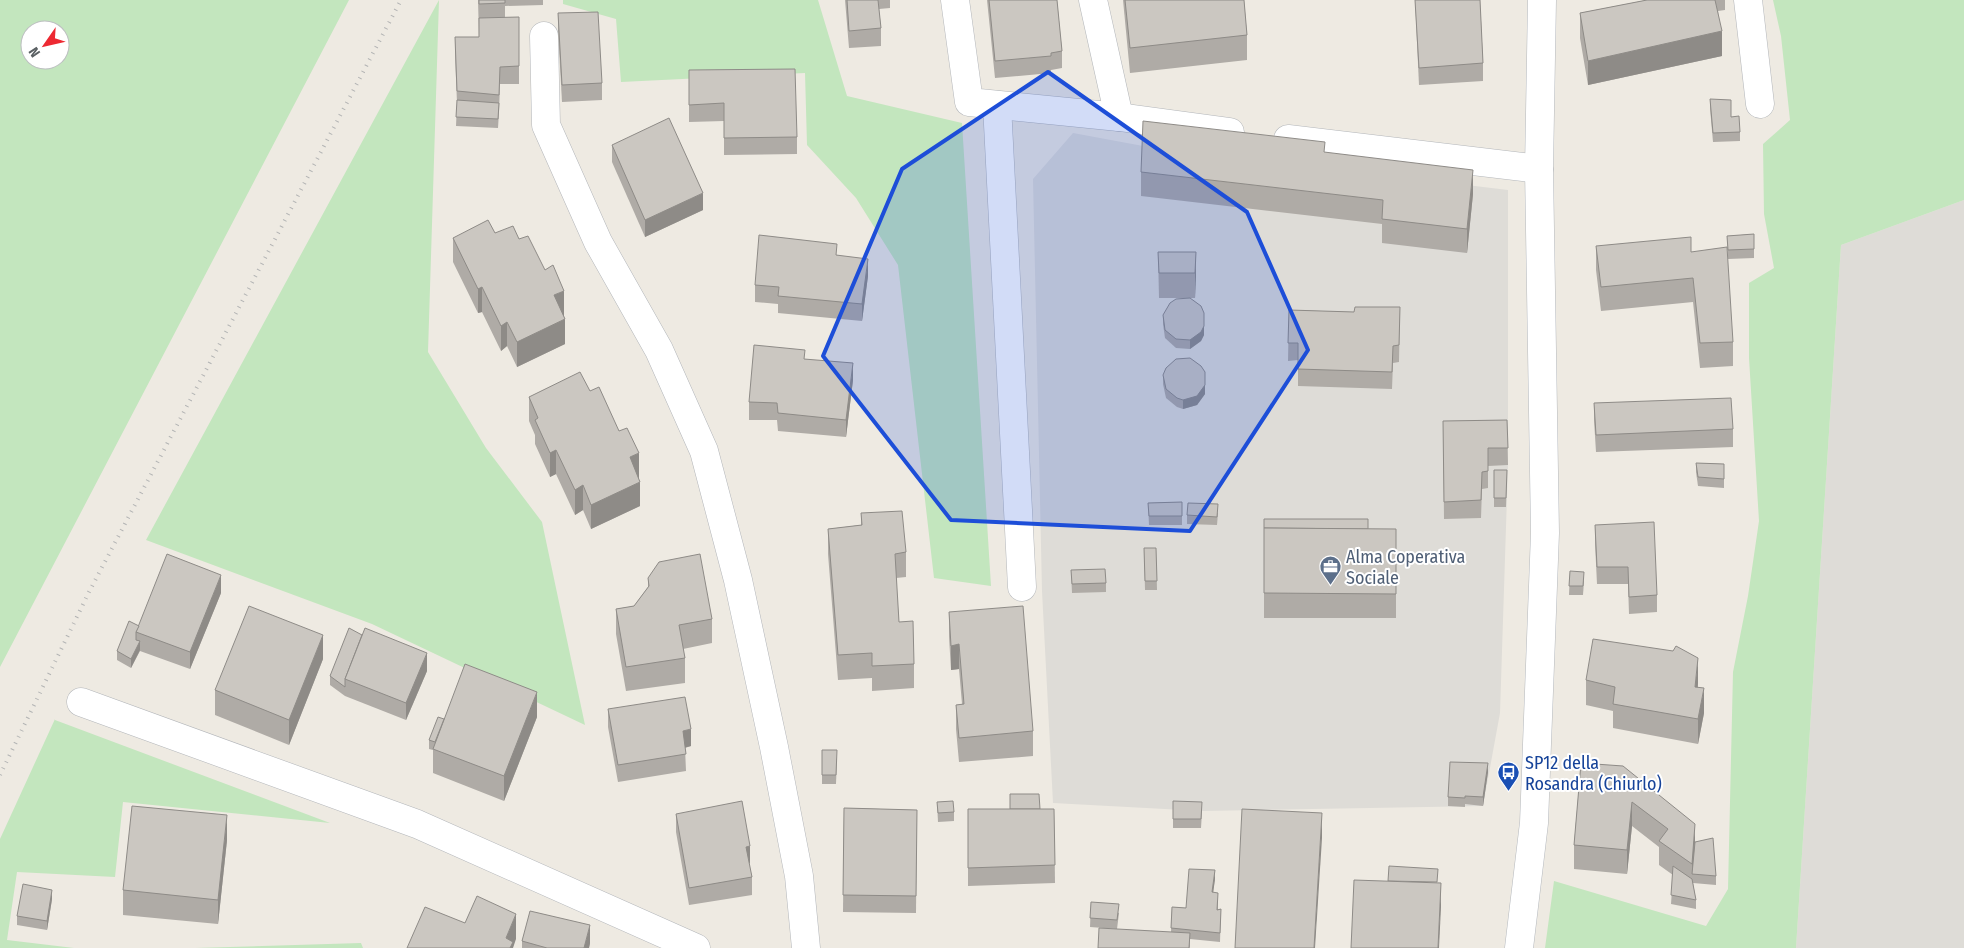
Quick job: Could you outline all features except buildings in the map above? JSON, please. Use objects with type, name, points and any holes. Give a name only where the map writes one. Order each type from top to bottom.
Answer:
[{"type":"street","points":[[955,0],[969,102],[1119,117],[1539,170]]},
{"type":"street","points":[[1093,0],[1119,117]]},
{"type":"street","points":[[1519,948],[1534,823],[1545,533],[1539,170],[1542,0]]},
{"type":"street","points":[[1748,0],[1760,104]]},
{"type":"street","points":[[544,36],[546,125],[598,242],[659,350],[704,451],[738,580],[774,747],[798,876],[806,948]]},
{"type":"street","points":[[997,105],[1022,587]]},
{"type":"street","points":[[81,702],[417,824],[696,948]]},
{"type":"highlighted area","points":[[1048,72],[1247,212],[1308,350],[1190,531],[951,520],[823,356],[902,169]]},
{"type":"shaded area","points":[[1073,133],[1143,146],[1508,190],[1508,465],[1500,713],[1483,806],[1202,811],[1053,803],[1042,591],[1033,179]]},
{"type":"shaded area","points":[[1964,200],[1964,948],[1796,948],[1841,245]]},
{"type":"green space","points":[[0,0],[349,0],[0,667]]},
{"type":"green space","points":[[439,0],[428,352],[486,448],[542,522],[585,725],[372,624],[146,540]]},
{"type":"green space","points":[[563,0],[818,0],[847,96],[962,123],[991,586],[934,578],[898,265],[856,198],[807,145],[805,73],[621,82],[616,19],[563,4]]},
{"type":"green space","points":[[1773,0],[1964,0],[1964,200],[1841,245],[1796,948],[1545,948],[1554,881],[1706,926],[1728,889],[1733,672],[1748,596],[1759,521],[1749,358],[1749,283],[1774,268],[1764,214],[1763,144],[1790,120],[1781,36]]},
{"type":"green space","points":[[55,719],[330,823],[123,802],[115,877],[17,872],[7,940],[74,948],[0,948],[0,839]]},
{"type":"green space","points":[[361,943],[363,948],[195,948]]},
{"type":"railway","points":[[0,775],[89,592],[401,0]]},
{"type":"place","name":"Alma Coperativa Sociale","points":[[1330,586]]},
{"type":"place","name":"SP12 della Rosandra (Chiurlo)","points":[[1509,792]]}]
